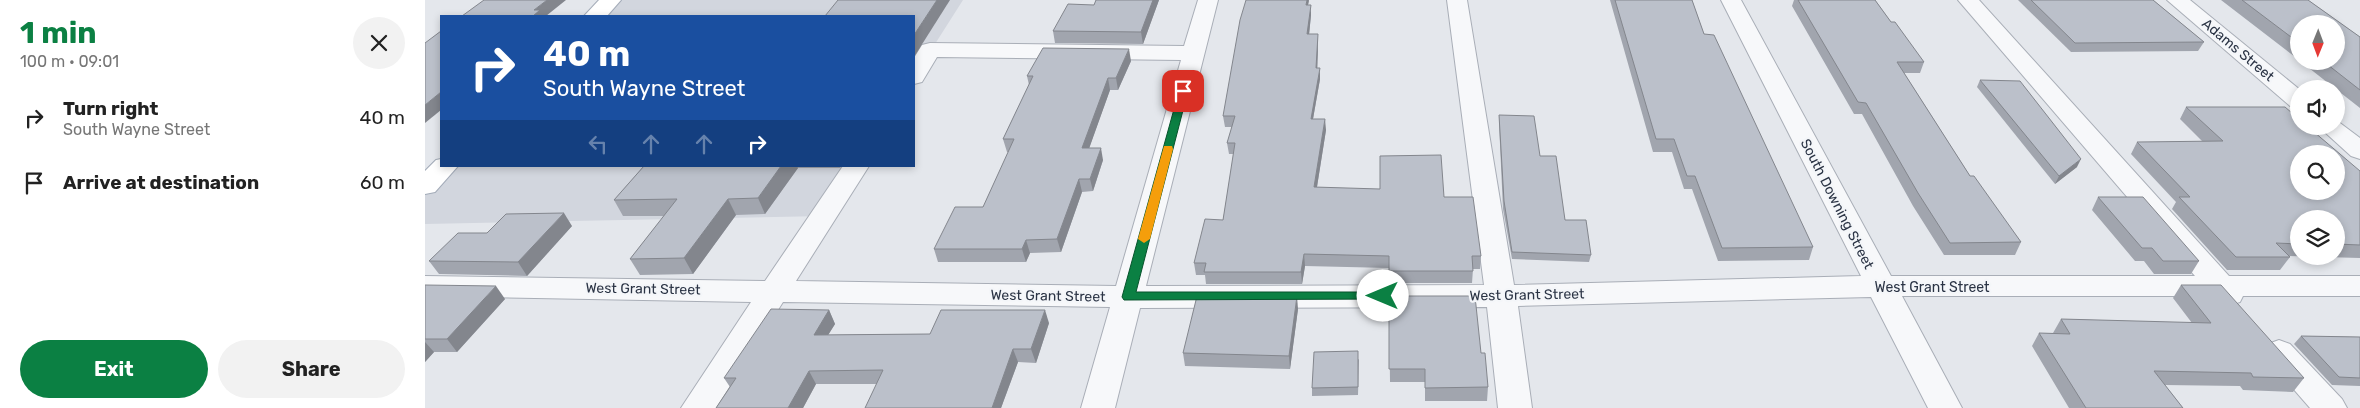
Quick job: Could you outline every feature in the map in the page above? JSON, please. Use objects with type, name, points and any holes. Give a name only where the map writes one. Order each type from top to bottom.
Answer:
[{"type":"main road","points":[[596,15],[611,0]]},
{"type":"main road","points":[[425,186],[444,167]]},
{"type":"street","points":[[1098,408],[1208,0]]},
{"type":"street","points":[[1457,0],[1501,296],[1515,408]]},
{"type":"street","name":"South Downing Street","points":[[1731,0],[1945,408]]},
{"type":"street","points":[[1968,0],[2246,315]]},
{"type":"street","name":"Adams Street","points":[[2177,0],[2290,94]]},
{"type":"street","points":[[915,74],[931,50],[1193,53]]},
{"type":"street","points":[[2340,135],[2360,152]]},
{"type":"street","points":[[698,408],[855,167]]},
{"type":"street","name":"West Grant Street","points":[[425,286],[1129,297],[1501,296],[1880,286],[2360,286]]},
{"type":"street","points":[[2266,336],[2330,408]]},
{"type":"shaded area","points":[[611,0],[963,0],[915,75],[915,15],[596,15]]},
{"type":"shaded area","points":[[444,167],[855,167],[824,216],[425,224],[425,186]]},
{"type":"building","points":[[484,0],[547,0],[534,10],[540,10],[534,15],[463,15]]},
{"type":"building","points":[[838,0],[937,0],[915,33],[915,15],[826,15]]},
{"type":"building","points":[[1096,0],[1153,0],[1141,32],[1053,31],[1068,4],[1094,5]]},
{"type":"building","points":[[1246,0],[1307,0],[1306,5],[1311,5],[1307,34],[1318,34],[1316,68],[1320,68],[1311,119],[1325,119],[1314,187],[1380,189],[1380,156],[1441,155],[1444,197],[1473,197],[1481,256],[1472,256],[1473,271],[1389,271],[1389,256],[1304,254],[1301,272],[1204,272],[1206,263],[1194,263],[1205,219],[1223,220],[1235,143],[1227,143],[1235,116],[1223,116],[1240,20]]},
{"type":"building","points":[[1615,0],[1692,0],[1704,34],[1714,35],[1813,247],[1722,248],[1695,176],[1687,176],[1674,139],[1656,139]]},
{"type":"building","points":[[1798,0],[1875,0],[1891,22],[1895,22],[1924,62],[1897,62],[1970,176],[1974,176],[2021,242],[1950,243],[1918,193],[1866,103],[1858,102]]},
{"type":"building","points":[[2031,0],[2153,0],[2204,42],[2075,43]]},
{"type":"building","points":[[2242,0],[2308,0],[2329,15],[2290,15],[2290,36]]},
{"type":"building","points":[[2345,26],[2360,37],[2360,90],[2334,70],[2345,70]]},
{"type":"building","points":[[440,32],[440,93],[425,105],[425,43]]},
{"type":"building","points":[[1043,48],[1129,49],[1116,78],[1108,78],[1082,148],[1101,148],[1090,179],[1079,179],[1057,239],[1026,240],[1022,249],[934,249],[955,207],[983,207],[1014,139],[1003,139],[1033,76],[1027,76]]},
{"type":"building","points":[[1980,80],[2020,81],[2081,159],[2059,176]]},
{"type":"building","points":[[2186,107],[2285,107],[2290,111],[2290,135],[2318,135],[2329,145],[2290,145],[2290,200],[2345,200],[2345,158],[2360,171],[2360,245],[2345,244],[2345,210],[2290,210],[2290,244],[2276,243],[2290,257],[2236,257],[2179,197],[2190,197],[2137,142],[2223,141]]},
{"type":"building","points":[[1499,115],[1534,116],[1540,156],[1556,156],[1565,220],[1586,220],[1591,255],[1512,252],[1504,201]]},
{"type":"building","points":[[643,167],[780,167],[758,198],[728,199],[684,258],[630,259],[677,199],[614,200]]},
{"type":"building","points":[[2098,197],[2143,197],[2199,261],[2163,261],[2152,248],[2142,248]]},
{"type":"building","points":[[564,213],[518,262],[429,261],[458,233],[487,233],[506,214]]},
{"type":"building","points":[[425,285],[496,286],[447,339],[425,339]]},
{"type":"building","points":[[2181,285],[2221,285],[2304,378],[2253,377],[2251,373],[2154,371],[2183,408],[2086,408],[2039,333],[2070,334],[2061,319],[2211,323]]},
{"type":"building","points":[[1197,296],[1297,296],[1289,356],[1183,353]]},
{"type":"building","points":[[1389,296],[1475,296],[1481,353],[1485,353],[1488,387],[1425,388],[1425,369],[1389,369]]},
{"type":"building","points":[[771,309],[829,310],[814,335],[930,334],[941,310],[1045,310],[1031,349],[1013,349],[992,408],[865,408],[883,370],[809,371],[788,408],[716,408],[736,378],[724,378]]},
{"type":"building","points":[[2301,336],[2360,337],[2360,378],[2339,377]]},
{"type":"building","points":[[1358,351],[1358,387],[1312,388],[1314,352]]},
{"type":"slow traffic","points":[[1144,239],[1168,149]]},
{"type":"route","points":[[1183,91],[1129,297],[1383,296]]}]
